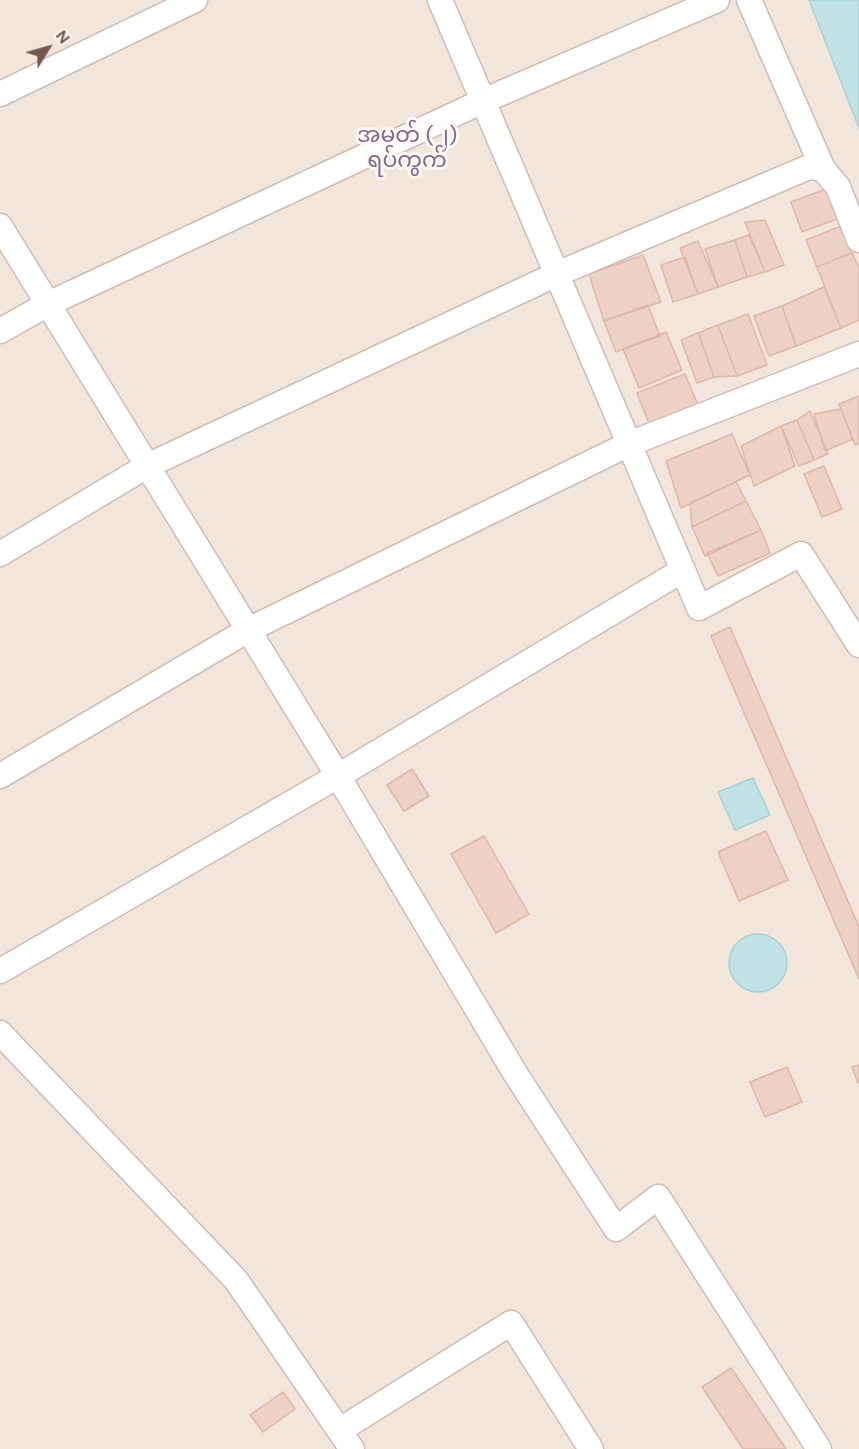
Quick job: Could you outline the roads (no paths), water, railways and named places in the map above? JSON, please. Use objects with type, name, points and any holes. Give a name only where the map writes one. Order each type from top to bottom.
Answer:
[{"type":"street","points":[[0,94],[195,0]]},
{"type":"street","points":[[440,0],[699,608],[801,554],[859,645]]},
{"type":"street","points":[[0,331],[48,303],[483,101],[717,0]]},
{"type":"street","points":[[749,0],[823,169],[838,187],[859,240]]},
{"type":"street","points":[[0,554],[147,466],[557,274],[809,167],[823,169]]},
{"type":"street","points":[[0,226],[338,776],[515,1073],[616,1229],[658,1197],[819,1449]]},
{"type":"street","points":[[0,776],[248,630],[629,444],[859,354]]},
{"type":"street","points":[[0,971],[338,776],[683,570]]},
{"type":"street","points":[[0,1033],[236,1280],[346,1439],[511,1323],[591,1449]]},
{"type":"water","points":[[809,0],[859,0],[859,128]]},
{"type":"water","points":[[753,778],[770,815],[735,830],[718,792]]},
{"type":"water","points":[[752,934],[764,934],[779,942],[787,957],[787,969],[779,984],[764,992],[752,992],[737,984],[729,969],[729,957],[737,942]]},
{"type":"district","name":"အမှတ် (၂) ရပ်ကွက်","points":[[407,148]]}]
